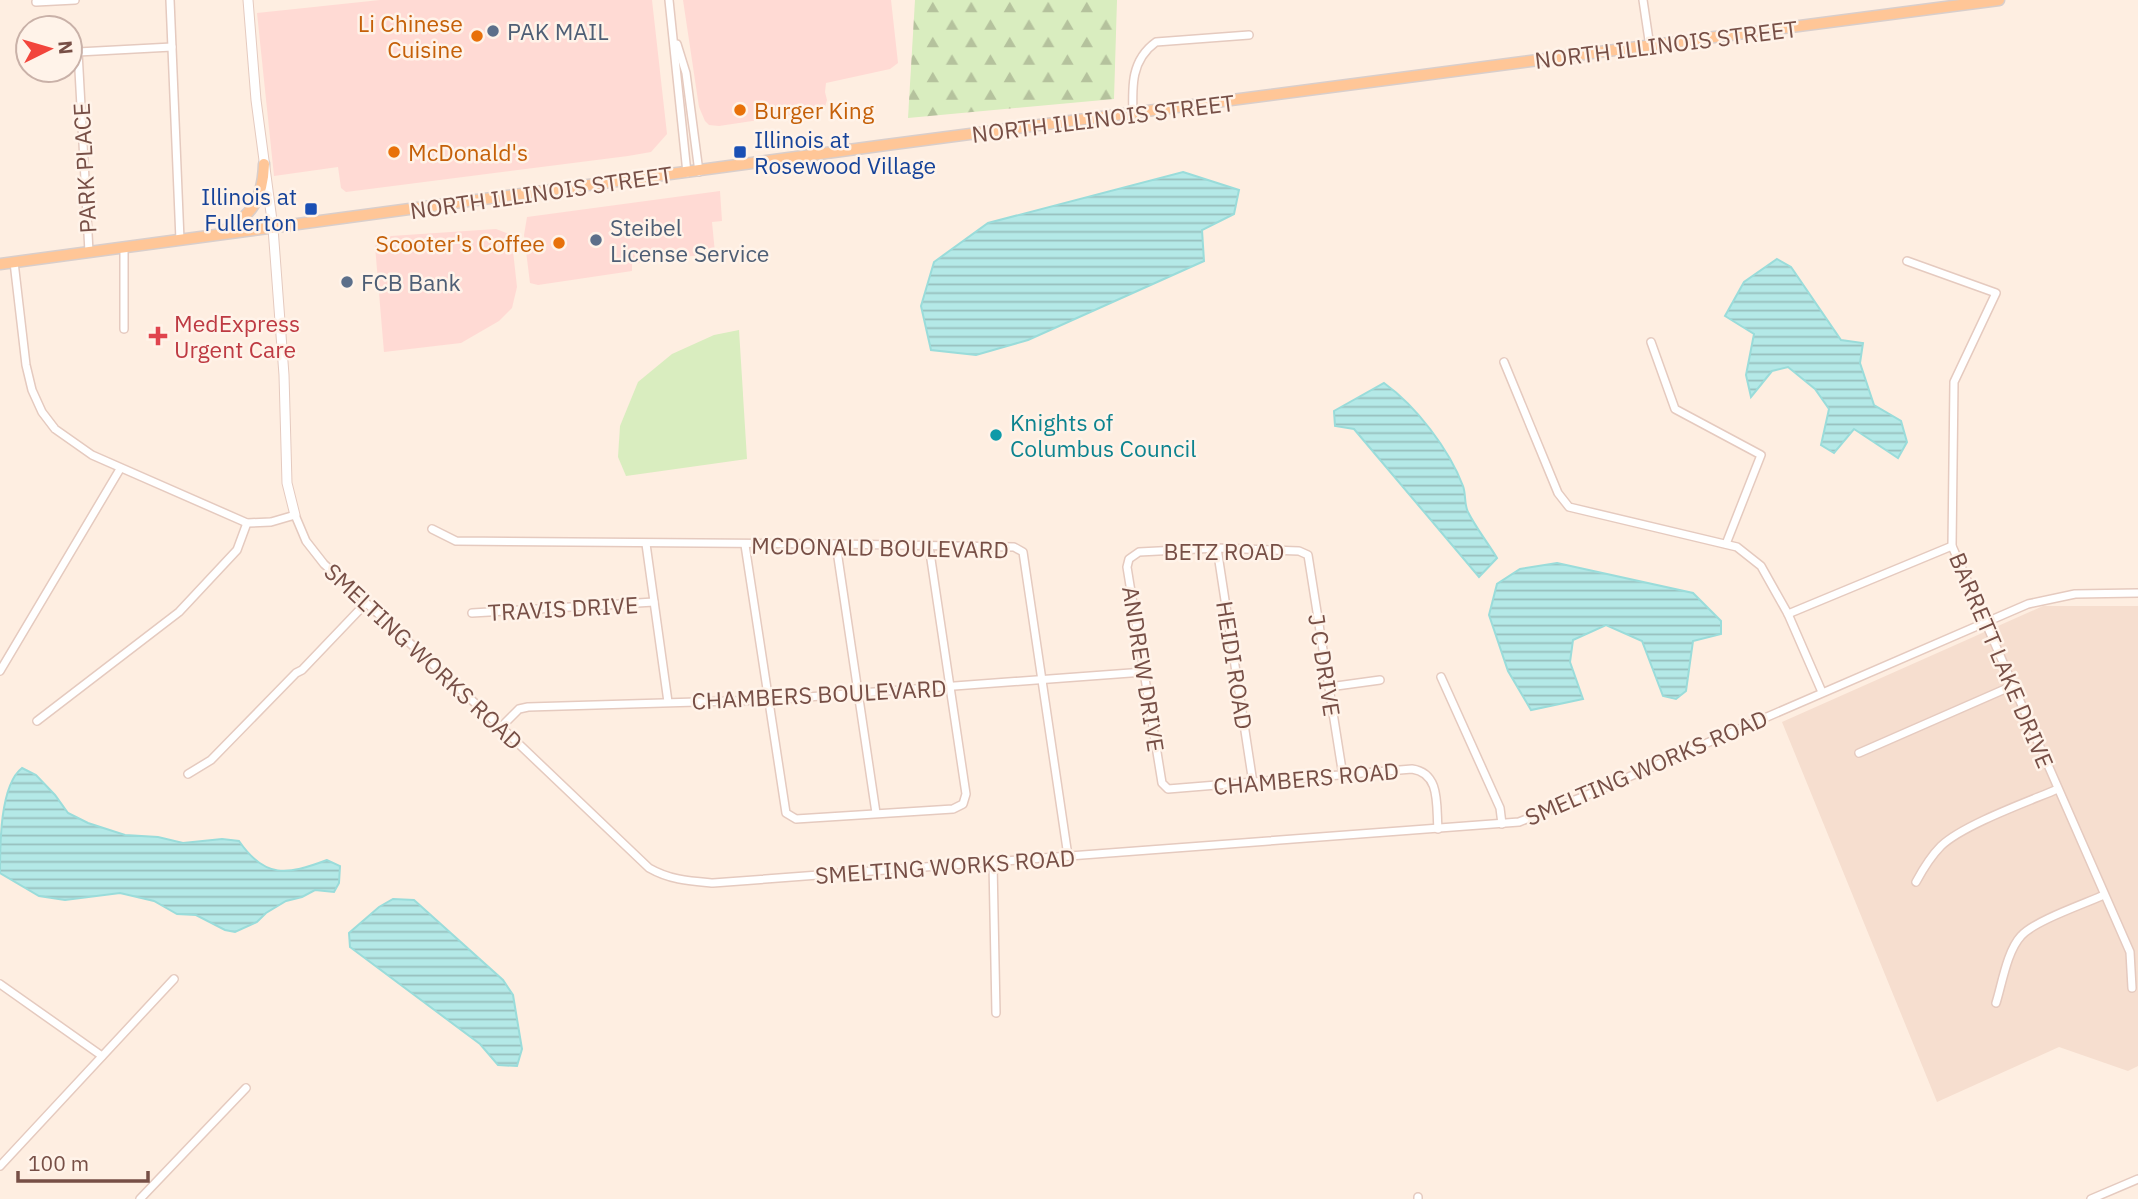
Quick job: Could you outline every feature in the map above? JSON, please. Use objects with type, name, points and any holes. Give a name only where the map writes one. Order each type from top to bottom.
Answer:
[{"type":"main road","name":"NORTH ILLINOIS STREET","points":[[0,264],[1650,47],[1923,5],[1999,0]]},
{"type":"main road","points":[[214,236],[233,226],[254,208],[264,181],[264,164]]},
{"type":"street","points":[[36,2],[75,0]]},
{"type":"street","points":[[170,0],[180,240]]},
{"type":"street","points":[[14,262],[26,365],[32,390],[42,412],[55,429],[70,441],[120,469],[247,523],[271,522],[295,515],[287,483],[284,375],[273,228],[256,100],[248,0]]},
{"type":"street","points":[[669,0],[687,173]]},
{"type":"street","points":[[1643,0],[1650,47]]},
{"type":"street","points":[[674,33],[686,74],[699,172]]},
{"type":"street","points":[[1133,114],[1132,81],[1139,60],[1156,42],[1249,35]]},
{"type":"street","name":"PARK PLACE","points":[[89,252],[78,52],[172,47]]},
{"type":"street","points":[[124,247],[124,329]]},
{"type":"street","name":"BARRETT LAKE DRIVE","points":[[1907,261],[1996,293],[1954,382],[1951,546],[2130,952],[2132,988]]},
{"type":"street","points":[[1651,342],[1675,409],[1761,454],[1726,544]]},
{"type":"street","points":[[1504,362],[1558,493],[1569,508],[1737,547],[1761,566],[1788,614],[1822,692]]},
{"type":"street","points":[[0,671],[2,662],[68,560],[120,469]]},
{"type":"street","name":"SMELTING WORKS ROAD","points":[[295,515],[306,541],[324,564],[500,726],[649,869],[666,878],[713,883],[1502,824],[1550,811],[1985,620],[2052,597],[2097,592],[2138,593]]},
{"type":"street","points":[[37,721],[179,612],[237,550],[247,523]]},
{"type":"street","name":"MCDONALD BOULEVARD","points":[[432,529],[456,541],[1014,547],[1023,552],[1068,856]]},
{"type":"street","points":[[646,544],[668,702]]},
{"type":"street","points":[[836,544],[876,813]]},
{"type":"street","points":[[745,545],[786,813],[796,820],[953,809],[963,804],[966,794],[929,546]]},
{"type":"street","points":[[1788,614],[1951,546]]},
{"type":"street","name":"BETZ ROAD","points":[[1139,552],[1217,548],[1299,551],[1308,555]]},
{"type":"street","name":"HEIDI ROAD","points":[[1217,548],[1253,783]]},
{"type":"street","name":"ANDREW DRIVE","points":[[1139,552],[1129,559],[1127,567],[1162,783],[1168,789]]},
{"type":"street","name":"J C DRIVE","points":[[1308,555],[1343,776]]},
{"type":"street","name":"TRAVIS DRIVE","points":[[472,613],[654,602]]},
{"type":"street","points":[[188,774],[211,760],[366,603]]},
{"type":"street","name":"CHAMBERS BOULEVARD","points":[[500,726],[519,709],[528,707],[768,700],[1144,673]]},
{"type":"street","points":[[1441,677],[1500,808],[1502,824]]},
{"type":"street","points":[[1329,687],[1380,680]]},
{"type":"street","points":[[1859,753],[2012,686]]},
{"type":"street","name":"CHAMBERS ROAD","points":[[1168,789],[1412,769],[1423,771],[1430,776],[1438,829]]},
{"type":"street","points":[[1916,882],[1943,844],[1961,832],[2058,789]]},
{"type":"street","points":[[993,863],[996,1013]]},
{"type":"street","points":[[1996,1003],[2008,960],[2021,936],[2040,923],[2104,895]]},
{"type":"street","points":[[0,1166],[174,979]]},
{"type":"street","points":[[0,984],[102,1056]]},
{"type":"street","points":[[141,1199],[246,1088]]},
{"type":"street","points":[[2091,1199],[2138,1179]]},
{"type":"shaded area","points":[[380,0],[652,0],[667,134],[651,152],[346,192],[341,188],[338,167],[274,176],[257,13]]},
{"type":"shaded area","points":[[683,0],[891,0],[898,63],[890,69],[826,83],[827,100],[824,110],[719,126],[709,125],[699,107]]},
{"type":"shaded area","points":[[720,191],[722,221],[712,222],[715,253],[632,264],[632,271],[538,285],[530,283],[524,235],[527,217]]},
{"type":"shaded area","points":[[496,229],[509,234],[512,242],[517,287],[512,308],[499,321],[461,343],[384,352],[375,246],[391,236]]},
{"type":"shaded area","points":[[2043,606],[2138,606],[2138,1066],[2128,1071],[2059,1047],[1937,1102],[1782,722]]},
{"type":"green space","points":[[915,0],[1117,0],[1114,99],[908,118]]},
{"type":"green space","points":[[739,330],[747,459],[626,476],[618,457],[620,426],[638,382],[672,354],[714,335]]},
{"type":"water","points":[[1183,172],[1239,190],[1234,214],[1202,230],[1204,261],[1028,340],[976,355],[931,350],[921,306],[934,262],[988,223]]},
{"type":"water","points":[[1777,259],[1791,267],[1841,340],[1863,343],[1860,363],[1874,405],[1901,421],[1907,442],[1898,458],[1854,429],[1834,453],[1821,445],[1829,409],[1815,389],[1788,367],[1772,371],[1751,397],[1746,375],[1754,334],[1725,316],[1744,282]]},
{"type":"water","points":[[1384,383],[1408,404],[1430,429],[1457,472],[1464,489],[1468,512],[1497,558],[1479,577],[1354,429],[1335,426],[1334,411]]},
{"type":"water","points":[[1557,563],[1693,593],[1721,621],[1721,634],[1693,641],[1686,691],[1676,699],[1663,696],[1642,641],[1606,625],[1573,640],[1570,662],[1583,699],[1531,710],[1508,671],[1489,615],[1497,584],[1520,569]]},
{"type":"water","points":[[22,768],[36,775],[68,813],[88,823],[125,835],[158,837],[183,843],[222,839],[239,841],[258,862],[278,870],[300,869],[327,860],[340,866],[339,883],[334,892],[315,890],[286,901],[257,922],[235,932],[225,930],[196,915],[177,914],[154,901],[120,893],[65,900],[39,896],[0,873],[5,801],[15,776]]},
{"type":"water","points":[[393,899],[414,900],[503,980],[513,995],[522,1049],[517,1066],[498,1065],[480,1044],[350,947],[349,933],[379,907]]},
{"type":"place","name":"PAK MAIL","points":[[493,31]]},
{"type":"place","name":"Li Chinese Cuisine","points":[[477,36]]},
{"type":"place","name":"Burger King","points":[[740,110]]},
{"type":"place","name":"McDonald's","points":[[394,152]]},
{"type":"place","name":"Illinois at Rosewood Village","points":[[740,152]]},
{"type":"place","name":"Illinois at Fullerton","points":[[311,209]]},
{"type":"place","name":"Steibel License Service","points":[[596,240]]},
{"type":"place","name":"Scooter's Coffee","points":[[559,243]]},
{"type":"place","name":"FCB Bank","points":[[347,282]]},
{"type":"place","name":"MedExpress Urgent Care","points":[[158,336]]},
{"type":"place","name":"Knights of Columbus Council","points":[[996,435]]}]
